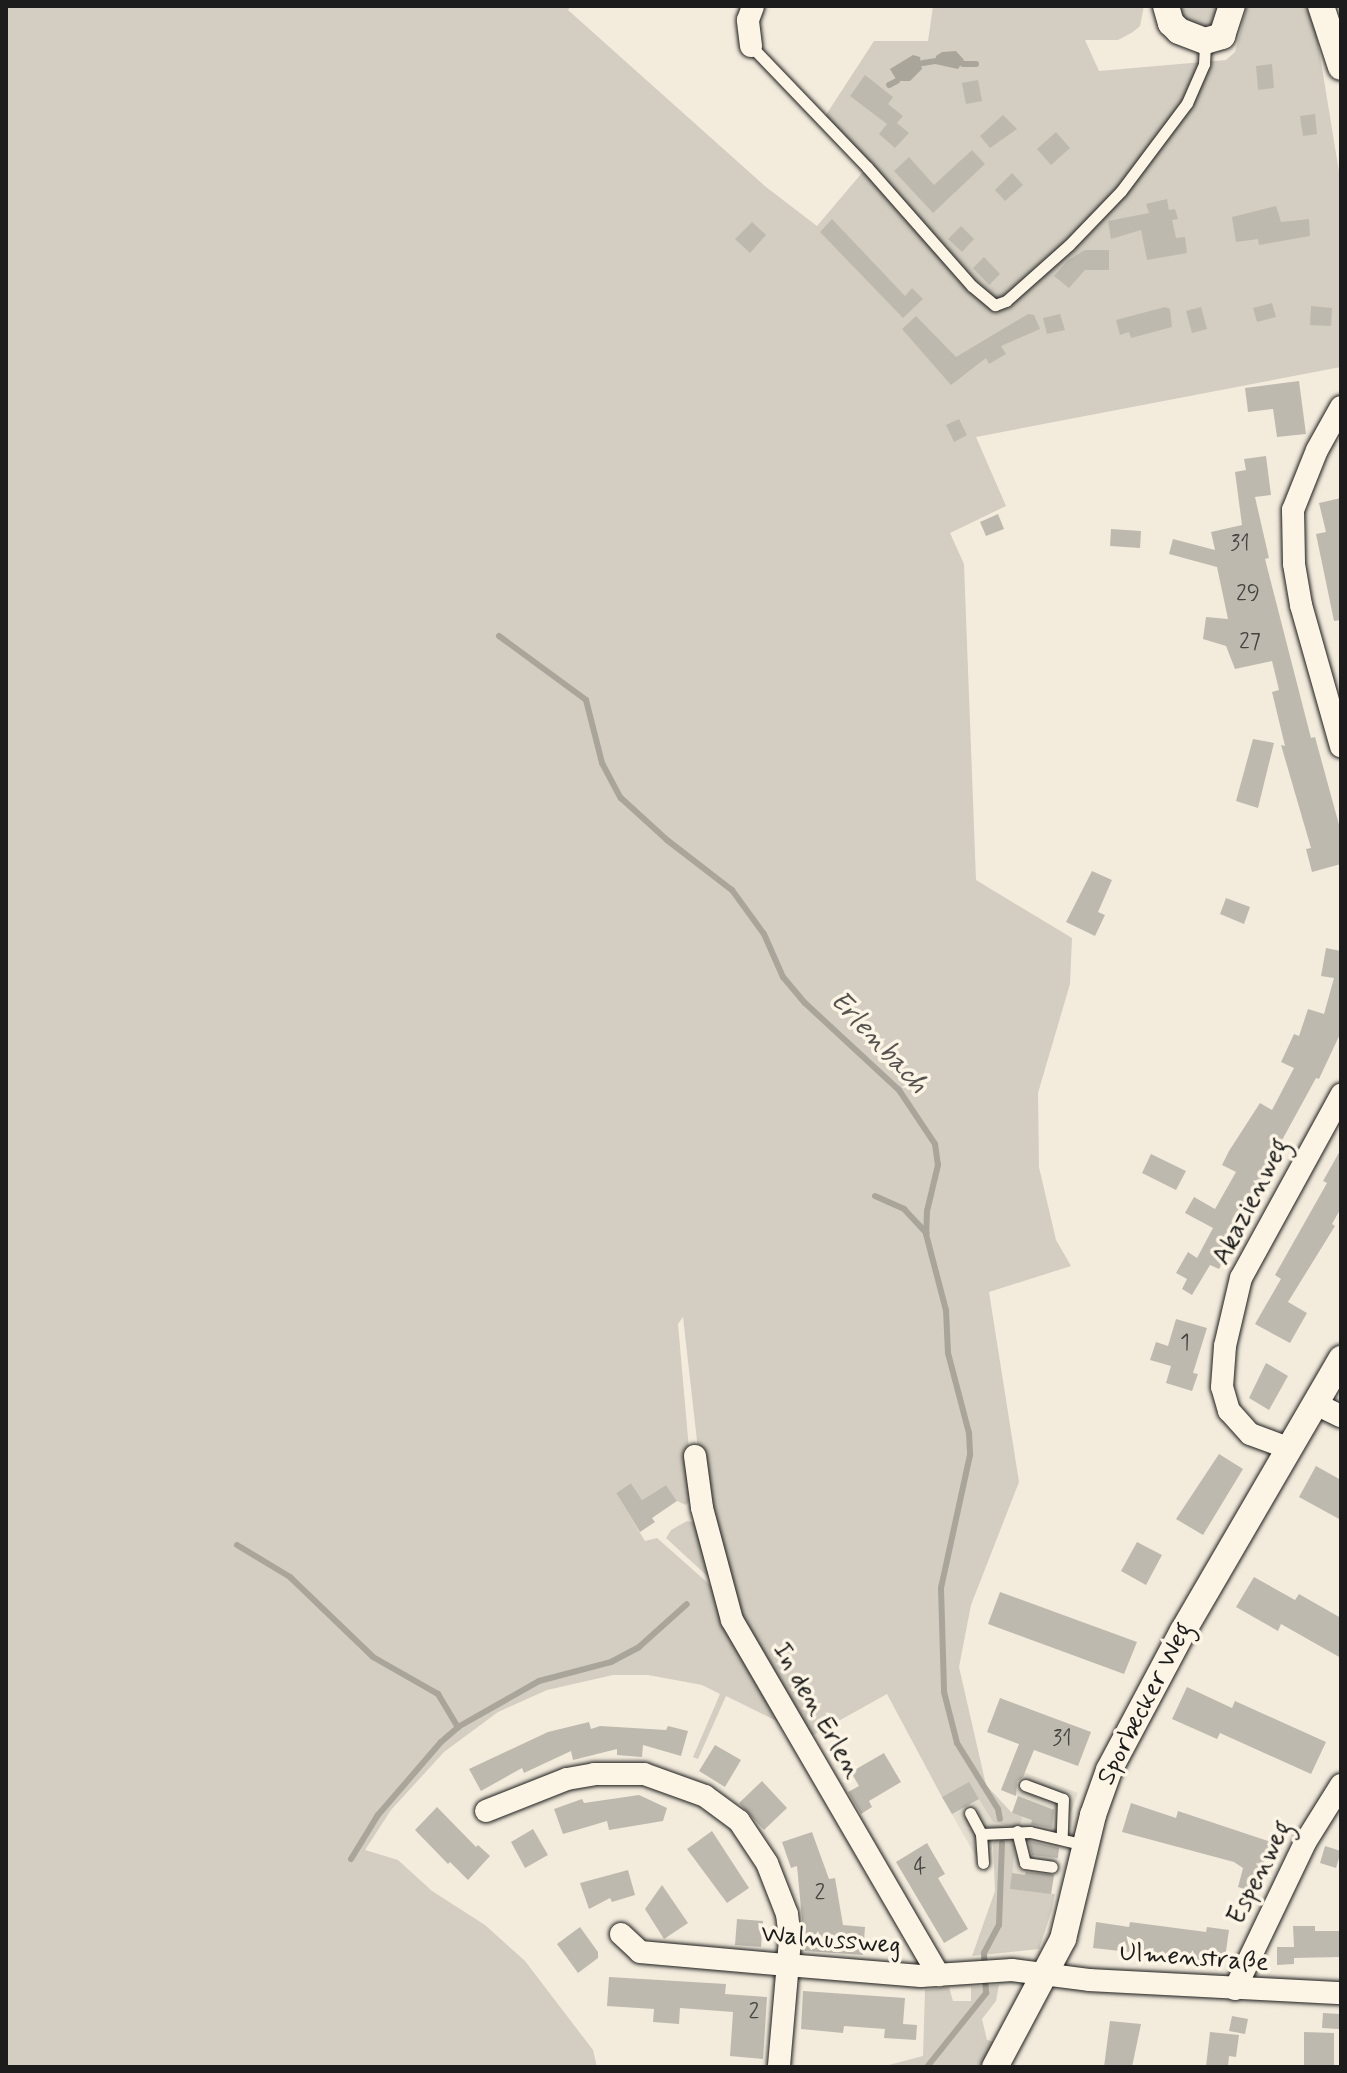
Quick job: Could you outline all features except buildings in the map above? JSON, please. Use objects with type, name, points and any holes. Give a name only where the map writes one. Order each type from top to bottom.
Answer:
[{"type":"street","points":[[751,46],[748,20],[753,6]]},
{"type":"street","points":[[1166,6],[1171,23],[1179,31],[1205,41],[1222,36],[1232,6]]},
{"type":"street","points":[[1321,6],[1341,67]]},
{"type":"street","points":[[1341,407],[1317,450],[1293,510],[1294,564],[1301,605],[1341,746]]},
{"type":"street","name":"Akazienweg","points":[[1288,1448],[1250,1434],[1229,1411],[1222,1387],[1225,1346],[1241,1278],[1341,1095]]},
{"type":"street","name":"Sporbecker Weg","points":[[995,2067],[1063,1939],[1073,1841],[1099,1796],[1130,1726],[1341,1359]]},
{"type":"street","points":[[1316,1404],[1341,1416]]},
{"type":"street","name":"In den Erlen","points":[[695,1456],[702,1508],[732,1620],[939,1975]]},
{"type":"street","points":[[486,1811],[567,1779],[594,1774],[644,1774],[705,1796],[739,1821],[755,1841],[781,1890],[789,1927],[779,2067]]},
{"type":"street","name":"Espenweg","points":[[1235,1989],[1306,1841],[1341,1785]]},
{"type":"street","name":"Walnussweg","points":[[621,1934],[640,1952],[939,1975],[998,1969],[1044,1976]]},
{"type":"street","name":"Ulmenstraße","points":[[1044,1976],[1341,1993]]},
{"type":"lane","points":[[751,46],[867,167],[972,286],[995,305],[1006,301],[1069,245],[1121,191],[1187,103],[1204,64],[1205,41]]},
{"type":"lane","points":[[981,1834],[1017,1831],[1073,1841],[1063,1799],[1025,1785]]},
{"type":"lane","points":[[970,1813],[981,1834],[983,1863]]},
{"type":"lane","points":[[1017,1831],[1025,1863],[1052,1867]]},
{"type":"shaded area","points":[[6,6],[571,6],[568,10],[766,187],[817,226],[867,167],[822,121],[874,41],[928,41],[933,6],[1144,6],[1140,26],[1133,32],[1118,40],[1085,40],[1099,71],[1226,60],[1235,52],[1247,6],[1306,6],[1316,31],[1341,184],[1341,367],[976,437],[1006,506],[950,533],[964,564],[976,880],[1072,938],[1070,984],[1038,1093],[1039,1167],[1056,1240],[1071,1266],[989,1292],[1019,1482],[971,1605],[959,1667],[986,1785],[1012,1813],[1022,1817],[1019,1828],[993,1822],[969,1783],[942,1797],[887,1694],[808,1738],[742,1628],[701,1476],[683,1317],[678,1324],[693,1495],[686,1505],[677,1501],[666,1485],[642,1500],[631,1483],[616,1493],[645,1541],[657,1538],[718,1592],[781,1723],[726,1696],[698,1759],[693,1757],[720,1694],[702,1685],[648,1675],[613,1675],[547,1690],[498,1712],[444,1752],[391,1810],[365,1850],[398,1860],[432,1891],[485,1925],[525,1961],[593,2050],[597,2067],[6,2067]]},
{"type":"shaded area","points":[[1166,6],[1232,6],[1214,40]]},
{"type":"shaded area","points":[[956,51],[964,60],[958,69],[935,64],[936,56],[942,52]]},
{"type":"shaded area","points":[[913,55],[920,57],[922,69],[910,81],[897,81],[890,69]]},
{"type":"shaded area","points":[[687,1521],[697,1523],[717,1585],[666,1538],[671,1530]]},
{"type":"shaded area","points":[[1010,1767],[1078,1793],[1060,1842],[1051,1894],[1010,1889],[1014,1860],[993,1843],[986,1874],[942,1797],[969,1782],[979,1799],[1012,1813],[1018,1796],[1001,1790]]},
{"type":"shaded area","points":[[998,1838],[1007,1838],[1015,1846],[1011,1889],[1055,1894],[1052,1910],[1039,1949],[972,1956],[995,1891],[993,1843]]},
{"type":"shaded area","points":[[999,1985],[996,2001],[982,2019],[987,2040],[994,2042],[980,2067],[881,2067],[923,2056],[925,1990],[949,1987],[953,2001],[971,2001],[971,1987]]},
{"type":"waterway","points":[[923,63],[935,61]]},
{"type":"waterway","points":[[963,64],[976,64]]},
{"type":"waterway","points":[[889,85],[897,81]]},
{"type":"waterway","name":"Erlenbach","points":[[499,636],[586,700],[602,763],[621,798],[667,840],[732,890],[764,934],[783,977],[805,1003],[899,1090],[935,1144],[938,1165],[927,1211],[926,1234],[946,1310],[948,1353],[969,1433],[970,1455],[941,1588],[944,1692],[957,1743],[998,1809],[1000,1819]]},
{"type":"waterway","points":[[875,1196],[904,1209],[926,1233]]},
{"type":"waterway","points":[[237,1545],[290,1577],[373,1657],[438,1694],[458,1727]]},
{"type":"waterway","points":[[351,1859],[378,1815],[441,1742],[458,1727],[539,1681],[611,1662],[639,1647],[687,1604]]},
{"type":"waterway","name":"Erlenbach","points":[[927,2067],[986,1993],[984,1953],[999,1925],[1002,1843]]}]
